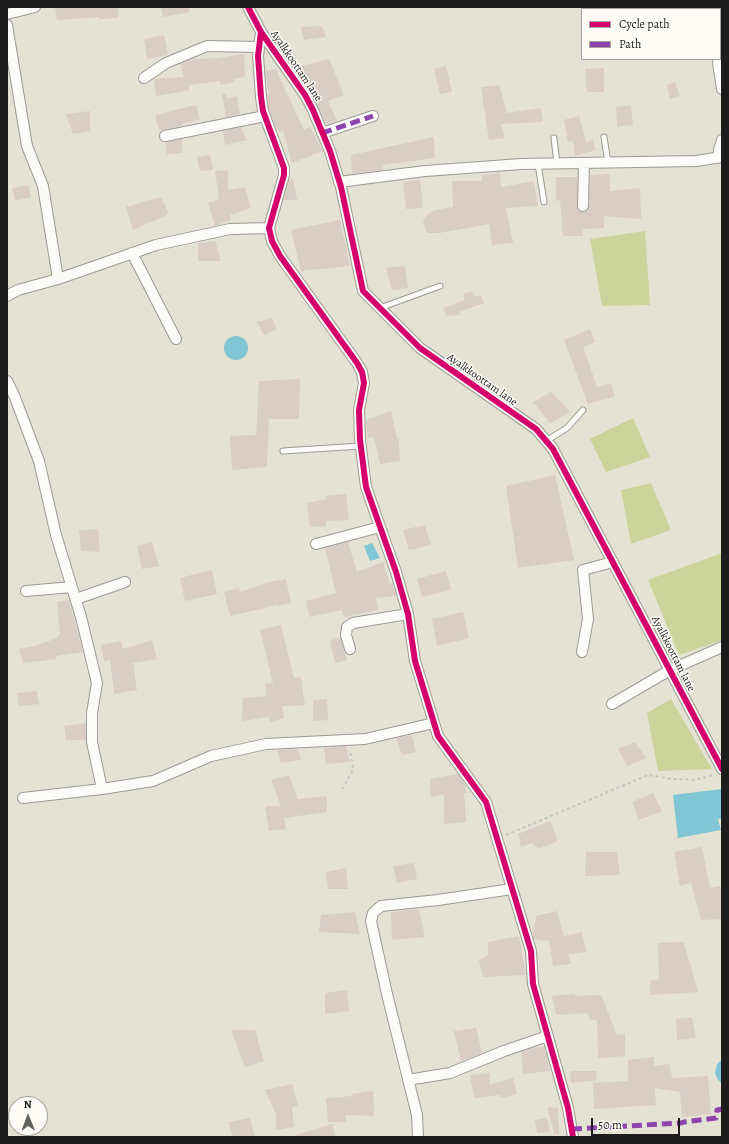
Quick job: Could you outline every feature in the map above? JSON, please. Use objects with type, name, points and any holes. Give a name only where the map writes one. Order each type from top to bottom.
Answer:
[{"type":"street","points":[[7,14],[34,7]]},
{"type":"street","name":"Ayalkkoottam lane","points":[[248,7],[261,32],[305,95],[330,151],[339,182],[363,291],[420,348],[536,429],[553,449],[670,670],[719,772]]},
{"type":"street","points":[[7,25],[27,146],[43,186],[58,279]]},
{"type":"street","points":[[261,32],[258,66],[261,97],[265,116],[284,168],[284,175],[269,228],[272,241],[280,256],[362,372],[364,383],[359,410],[360,446],[366,487],[396,572],[408,614],[416,661],[438,736],[486,802],[531,951],[533,984],[568,1108],[573,1137]]},
{"type":"street","points":[[144,78],[166,63],[207,46],[259,48]]},
{"type":"street","points":[[719,60],[718,63],[722,89]]},
{"type":"street","points":[[165,136],[265,116]]},
{"type":"street","points":[[322,133],[373,116]]},
{"type":"street","points":[[339,182],[425,171],[538,164],[696,161],[720,157],[719,150],[722,140]]},
{"type":"street","points":[[583,206],[584,163]]},
{"type":"street","points":[[7,296],[18,290],[58,279],[156,245],[230,229],[269,228]]},
{"type":"street","points":[[132,253],[176,339]]},
{"type":"street","points":[[7,381],[14,395],[39,461],[56,535],[76,599],[97,683],[92,713],[92,742],[102,789]]},
{"type":"street","points":[[316,544],[380,527]]},
{"type":"street","points":[[582,652],[588,619],[583,570],[613,562]]},
{"type":"street","points":[[76,599],[125,582]]},
{"type":"street","points":[[26,591],[72,587]]},
{"type":"street","points":[[350,649],[346,635],[347,627],[353,623],[408,614]]},
{"type":"street","points":[[612,704],[670,670],[722,647]]},
{"type":"street","points":[[23,798],[102,789],[153,781],[212,756],[266,744],[365,739],[434,723]]},
{"type":"street","points":[[418,1137],[417,1115],[387,994],[372,921],[373,914],[381,906],[438,900],[512,888]]},
{"type":"street","points":[[408,1080],[450,1073],[504,1051],[548,1036]]},
{"type":"lane","points":[[604,137],[608,163]]},
{"type":"lane","points":[[554,138],[557,164]]},
{"type":"lane","points":[[538,164],[544,202]]},
{"type":"lane","points":[[380,308],[440,286]]},
{"type":"lane","points":[[546,441],[567,428],[583,410]]},
{"type":"lane","points":[[283,451],[360,446]]},
{"type":"path","points":[[342,789],[352,772],[353,766],[347,740]]},
{"type":"path","points":[[497,838],[648,776],[695,780],[719,772]]},
{"type":"green space","points":[[645,231],[650,305],[602,306],[590,239]]},
{"type":"green space","points":[[633,418],[650,457],[606,472],[590,439]]},
{"type":"green space","points":[[651,483],[671,530],[631,544],[621,490]]},
{"type":"green space","points":[[722,553],[722,640],[679,655],[648,580]]},
{"type":"green space","points":[[671,699],[712,769],[658,771],[647,713]]},
{"type":"water","points":[[236,336],[245,339],[248,348],[245,357],[236,360],[227,357],[224,348],[227,339]]},
{"type":"water","points":[[372,543],[380,558],[370,561],[364,546]]},
{"type":"water","points":[[722,789],[722,818],[718,819],[721,830],[678,838],[673,795]]},
{"type":"water","points":[[722,1060],[722,1083],[718,1080],[715,1073],[717,1064]]},
{"type":"building","points":[[55,7],[119,7],[118,18],[99,19],[99,17],[57,20]]},
{"type":"building","points":[[161,7],[189,7],[190,12],[163,17]]},
{"type":"building","points":[[322,26],[326,37],[304,40],[301,27]]},
{"type":"building","points":[[164,35],[168,55],[147,59],[144,39]]},
{"type":"building","points":[[244,54],[245,77],[234,79],[234,82],[221,85],[220,81],[189,85],[190,90],[156,96],[154,79],[184,77],[181,64],[192,59],[218,58]]},
{"type":"building","points":[[329,59],[344,95],[328,101],[337,120],[326,124],[311,92],[294,68]]},
{"type":"building","points":[[446,66],[452,92],[440,94],[434,69]]},
{"type":"building","points":[[604,68],[604,92],[587,92],[585,69]]},
{"type":"building","points":[[276,69],[304,130],[310,127],[323,151],[292,163],[283,131],[279,132],[276,128],[269,109],[266,71]]},
{"type":"building","points":[[675,82],[680,96],[670,99],[667,85]]},
{"type":"building","points":[[499,85],[507,113],[541,108],[543,122],[501,124],[505,138],[489,140],[481,87]]},
{"type":"building","points":[[225,93],[228,98],[237,96],[240,114],[226,117],[222,94]]},
{"type":"building","points":[[196,105],[200,119],[182,124],[182,126],[159,131],[155,115]]},
{"type":"building","points":[[631,105],[633,125],[617,127],[616,107]]},
{"type":"building","points":[[90,111],[90,131],[73,134],[66,114]]},
{"type":"building","points":[[579,116],[586,142],[593,140],[596,150],[575,156],[573,141],[568,142],[564,120]]},
{"type":"building","points":[[241,127],[247,140],[225,145],[223,131]]},
{"type":"building","points":[[434,137],[435,158],[382,165],[383,170],[352,174],[351,155]]},
{"type":"building","points":[[182,139],[182,153],[167,154],[166,142]]},
{"type":"building","points":[[210,155],[213,170],[200,171],[197,157]]},
{"type":"building","points":[[228,170],[228,190],[245,187],[251,208],[230,215],[231,220],[215,226],[208,203],[219,199],[215,171]]},
{"type":"building","points":[[500,173],[501,187],[534,181],[538,206],[506,208],[513,243],[492,245],[489,224],[439,233],[427,233],[423,222],[427,215],[435,210],[453,207],[452,181],[482,181],[482,175]]},
{"type":"building","points":[[609,174],[610,191],[640,188],[641,219],[604,216],[604,228],[582,229],[583,236],[563,236],[560,200],[556,201],[556,177],[577,177],[577,206],[579,211],[583,212],[588,210],[589,207],[590,175]]},
{"type":"building","points":[[290,179],[293,179],[297,200],[284,200]]},
{"type":"building","points":[[420,180],[423,208],[406,209],[403,182]]},
{"type":"building","points":[[28,185],[31,197],[15,201],[12,188]]},
{"type":"building","points":[[161,197],[169,214],[133,230],[126,207]]},
{"type":"building","points":[[340,220],[350,266],[301,271],[291,230]]},
{"type":"building","points":[[215,241],[221,261],[198,261],[198,243]]},
{"type":"building","points":[[405,266],[408,288],[392,290],[386,268]]},
{"type":"building","points":[[472,291],[474,297],[481,295],[484,303],[459,312],[460,315],[447,316],[443,308],[465,300],[463,294]]},
{"type":"building","points":[[272,318],[277,329],[264,335],[257,322]]},
{"type":"building","points":[[590,329],[595,342],[583,347],[597,387],[611,383],[615,396],[588,404],[564,340]]},
{"type":"building","points":[[300,379],[299,419],[269,419],[267,467],[232,470],[230,436],[256,435],[259,381]]},
{"type":"building","points":[[551,392],[571,412],[550,423],[533,402]]},
{"type":"building","points":[[391,411],[397,439],[399,439],[400,461],[380,464],[374,437],[368,438],[366,420]]},
{"type":"building","points":[[555,475],[574,560],[518,568],[506,486]]},
{"type":"building","points":[[346,494],[349,520],[326,521],[326,526],[310,527],[307,503],[327,499],[326,496]]},
{"type":"building","points":[[425,525],[431,545],[409,550],[403,530]]},
{"type":"building","points":[[98,529],[100,552],[81,551],[79,530]]},
{"type":"building","points":[[152,542],[159,566],[142,569],[137,546]]},
{"type":"building","points":[[348,542],[357,572],[383,562],[390,584],[392,583],[396,596],[376,598],[378,610],[344,617],[342,610],[310,617],[306,601],[336,593],[325,548]]},
{"type":"building","points":[[212,570],[217,594],[185,601],[180,578]]},
{"type":"building","points":[[446,571],[451,590],[422,597],[417,579]]},
{"type":"building","points":[[286,579],[291,603],[277,606],[277,604],[257,611],[230,616],[224,592],[239,588],[240,592],[265,583]]},
{"type":"building","points":[[69,600],[83,652],[56,656],[57,659],[23,663],[19,649],[35,646],[57,638],[57,635],[60,635],[57,602]]},
{"type":"building","points":[[463,612],[469,638],[437,646],[432,619]]},
{"type":"building","points":[[281,625],[294,678],[301,677],[305,705],[282,706],[284,718],[270,722],[269,717],[242,721],[243,698],[266,696],[265,684],[273,683],[260,630]]},
{"type":"building","points":[[340,637],[347,660],[335,663],[330,641]]},
{"type":"building","points":[[152,640],[157,659],[133,663],[137,690],[114,694],[110,660],[104,661],[101,645],[121,641],[123,649]]},
{"type":"building","points":[[37,691],[39,704],[19,706],[17,693]]},
{"type":"building","points":[[327,699],[328,720],[313,721],[313,700]]},
{"type":"building","points":[[86,723],[86,740],[66,740],[64,726]]},
{"type":"building","points":[[412,735],[416,752],[402,755],[396,738]]},
{"type":"building","points":[[635,742],[646,758],[627,766],[618,749]]},
{"type":"building","points":[[346,746],[350,762],[326,764],[324,748]]},
{"type":"building","points":[[298,749],[301,760],[281,763],[277,750]]},
{"type":"building","points":[[458,774],[464,783],[467,793],[464,793],[466,822],[444,824],[444,795],[431,797],[430,779]]},
{"type":"building","points":[[289,775],[298,799],[327,796],[327,812],[284,818],[286,829],[269,831],[265,806],[281,806],[271,780]]},
{"type":"building","points":[[653,793],[662,811],[639,820],[632,802]]},
{"type":"building","points":[[550,821],[558,841],[538,849],[532,843],[521,847],[518,834]]},
{"type":"building","points":[[702,847],[710,888],[720,886],[722,895],[722,919],[701,920],[691,883],[680,886],[674,852]]},
{"type":"building","points":[[586,852],[617,852],[620,875],[585,876]]},
{"type":"building","points":[[414,863],[417,879],[397,883],[393,866]]},
{"type":"building","points":[[346,868],[348,889],[328,889],[326,872]]},
{"type":"building","points":[[419,909],[425,937],[392,940],[391,912]]},
{"type":"building","points":[[557,911],[564,936],[582,932],[586,952],[568,954],[571,964],[553,966],[549,941],[534,939],[533,936],[536,916]]},
{"type":"building","points":[[355,912],[360,934],[319,932],[321,915]]},
{"type":"building","points":[[519,936],[526,975],[483,977],[479,960],[488,955],[488,942]]},
{"type":"building","points":[[683,942],[698,992],[650,995],[650,981],[659,979],[658,943]]},
{"type":"building","points":[[347,990],[349,1011],[325,1014],[325,993]]},
{"type":"building","points":[[575,994],[575,996],[601,995],[617,1035],[625,1034],[625,1056],[598,1058],[597,1020],[590,1020],[588,1013],[556,1015],[552,996]]},
{"type":"building","points":[[692,1017],[696,1038],[677,1040],[676,1019]]},
{"type":"building","points":[[476,1028],[482,1053],[461,1061],[454,1031]]},
{"type":"building","points":[[231,1030],[255,1030],[264,1061],[245,1067]]},
{"type":"building","points":[[544,1047],[550,1071],[523,1074],[521,1052],[533,1048]]},
{"type":"building","points":[[654,1057],[654,1066],[670,1064],[672,1078],[708,1076],[711,1114],[682,1117],[680,1092],[655,1088],[656,1105],[594,1109],[593,1083],[628,1081],[628,1060]]},
{"type":"building","points":[[570,1071],[596,1071],[597,1080],[571,1083]]},
{"type":"building","points":[[490,1073],[489,1085],[513,1078],[517,1094],[501,1098],[500,1095],[474,1098],[470,1075]]},
{"type":"building","points":[[292,1084],[298,1105],[292,1108],[294,1127],[276,1130],[276,1114],[265,1090]]},
{"type":"building","points":[[373,1091],[374,1116],[345,1115],[346,1122],[328,1122],[326,1098],[352,1096],[351,1094]]},
{"type":"building","points":[[547,1107],[558,1108],[559,1135],[555,1135]]},
{"type":"building","points":[[250,1118],[255,1137],[233,1137],[228,1122]]},
{"type":"building","points":[[547,1118],[550,1132],[537,1133],[535,1120]]},
{"type":"building","points":[[332,1124],[336,1137],[296,1137],[296,1135]]},
{"type":"marked path","points":[[322,133],[373,116]]},
{"type":"marked path","points":[[572,1129],[681,1123],[716,1118],[717,1110],[722,1109]]},
{"type":"cycle path","points":[[248,7],[261,32],[305,95],[330,151],[341,187],[363,291],[420,348],[536,429],[553,449],[722,769]]},
{"type":"cycle path","points":[[261,32],[258,56],[263,111],[284,168],[284,175],[269,228],[272,241],[280,256],[362,372],[364,383],[359,410],[360,440],[366,487],[396,572],[408,614],[415,661],[438,736],[486,802],[531,951],[533,984],[568,1108],[573,1137]]}]
